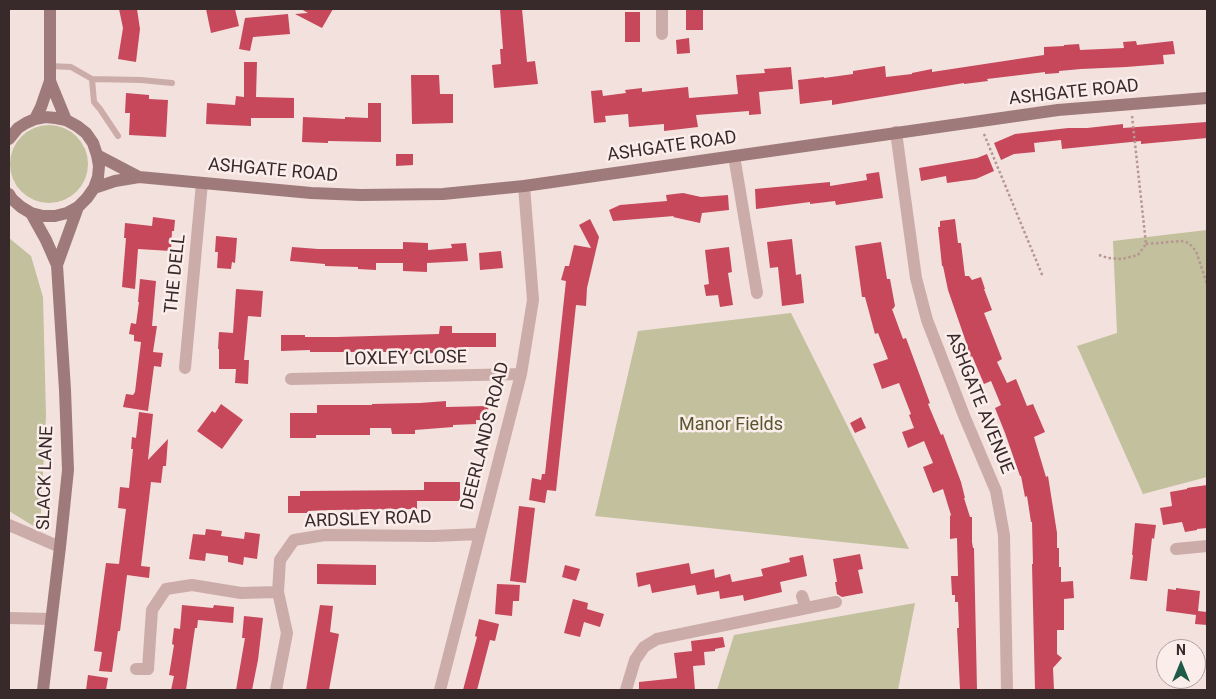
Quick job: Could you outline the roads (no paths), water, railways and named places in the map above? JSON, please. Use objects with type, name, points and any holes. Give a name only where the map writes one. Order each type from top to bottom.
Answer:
[{"type":"street","points":[[35,119],[50,81],[50,9]]},
{"type":"street","points":[[662,9],[662,34]]},
{"type":"street","points":[[50,81],[66,120]]},
{"type":"street","name":"ASHGATE ROAD","points":[[94,188],[115,181],[139,177],[311,193],[361,195],[443,194],[524,186],[1058,110],[1207,98]]},
{"type":"street","points":[[9,194],[12,200],[31,213],[43,216],[56,216],[78,207],[87,198],[94,188],[98,172],[97,155],[93,143],[86,133],[66,120],[45,117],[35,119],[18,128],[10,137]]},
{"type":"street","name":"ASHGATE AVENUE","points":[[896,132],[916,278],[926,320],[996,491],[1004,535],[1007,690]]},
{"type":"street","name":"ASHGATE ROAD","points":[[97,155],[139,177]]},
{"type":"street","points":[[734,156],[757,293]]},
{"type":"street","name":"THE DELL","points":[[185,368],[202,183]]},
{"type":"street","name":"DEERLANDS ROAD","points":[[440,690],[521,374],[533,300],[524,186]]},
{"type":"street","name":"SLACK LANE","points":[[57,265],[78,207]]},
{"type":"street","name":"SLACK LANE","points":[[31,213],[57,265],[68,470],[43,690]]},
{"type":"street","name":"LOXLEY CLOSE","points":[[291,379],[521,374]]},
{"type":"street","points":[[9,525],[60,547]]},
{"type":"street","name":"ARDSLEY ROAD","points":[[276,690],[287,634],[278,592],[280,560],[294,540],[325,535],[434,536],[479,534]]},
{"type":"street","points":[[1176,549],[1207,546]]},
{"type":"street","points":[[136,669],[148,669],[152,610],[166,589],[192,585],[241,593],[278,592]]},
{"type":"street","points":[[626,690],[635,660],[644,647],[657,639],[804,602],[836,602]]},
{"type":"street","points":[[9,618],[51,619]]},
{"type":"lane","points":[[50,66],[72,67],[92,78],[172,83]]},
{"type":"lane","points":[[92,78],[94,102],[118,136]]},
{"type":"park label","name":"Manor Fields","points":[[731,425]]}]
